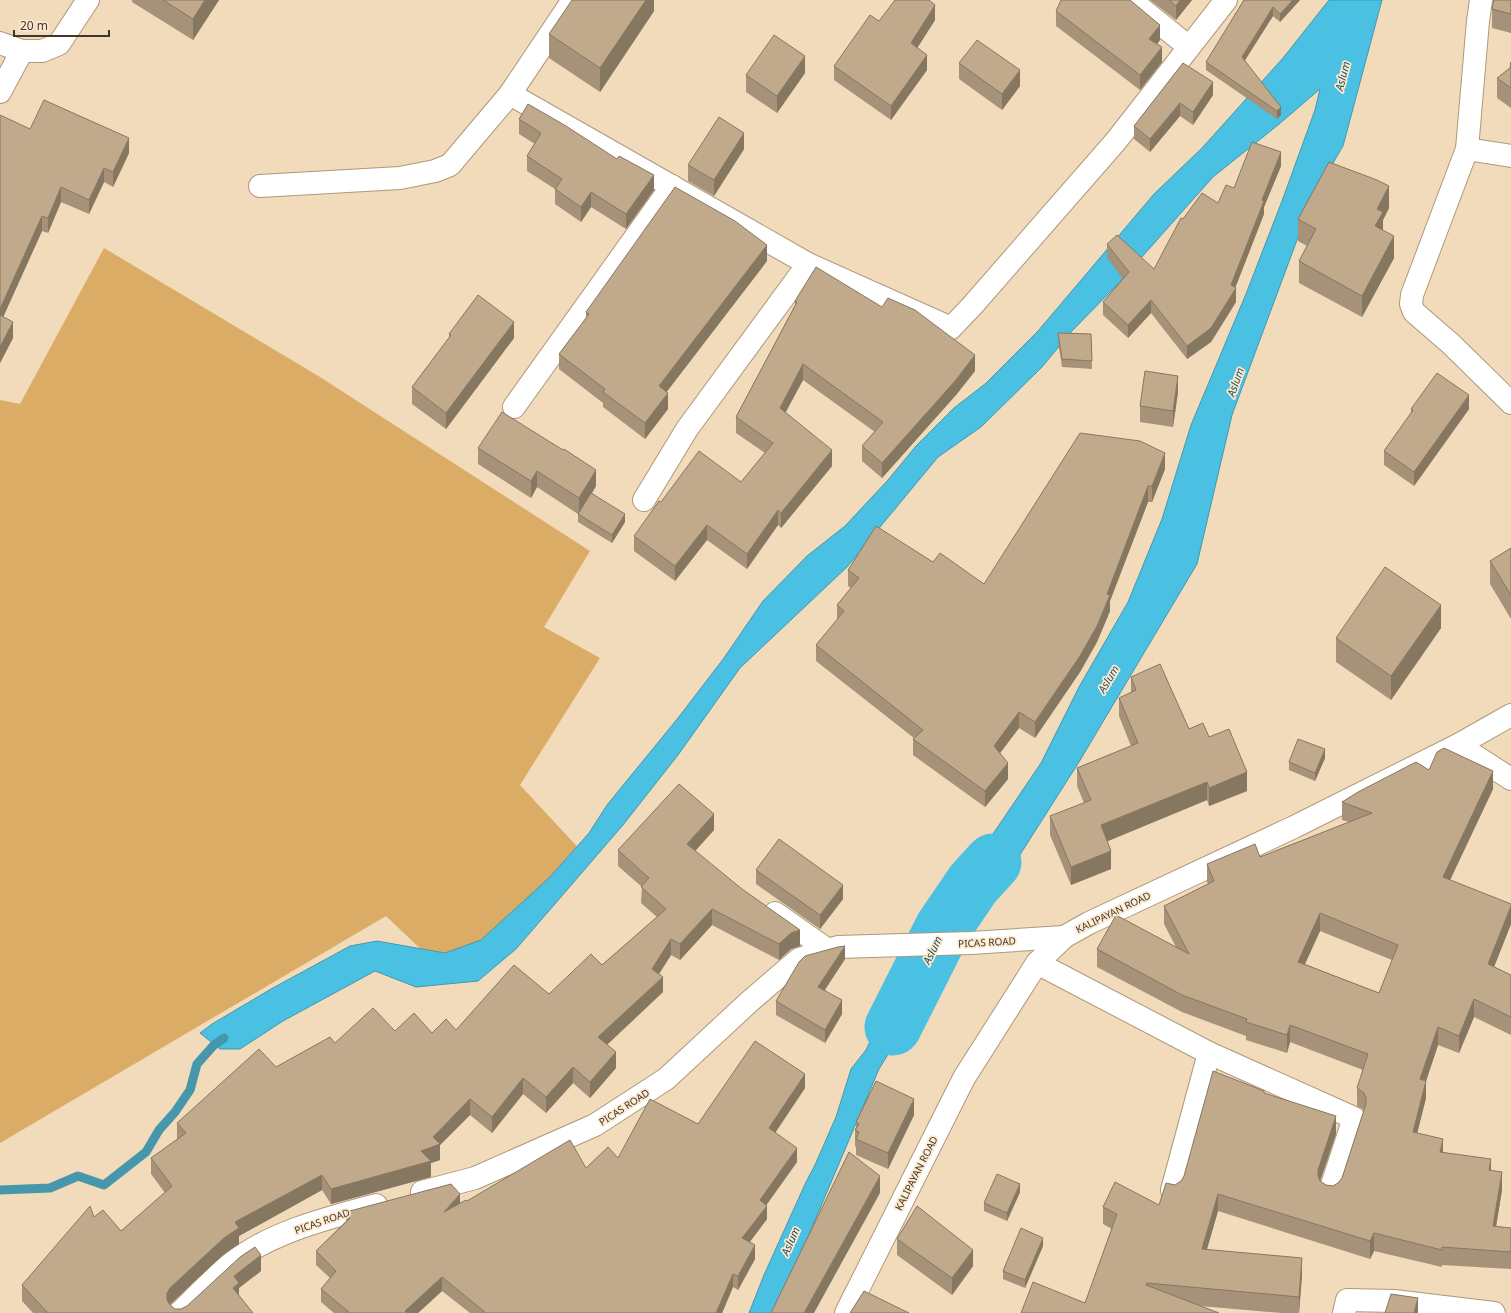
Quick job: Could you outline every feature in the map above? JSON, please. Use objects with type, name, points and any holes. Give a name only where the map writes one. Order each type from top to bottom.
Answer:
[{"type":"street","points":[[0,43],[22,51],[42,51],[59,44],[88,0]]},
{"type":"street","points":[[260,186],[400,178],[435,171],[450,165],[510,94],[573,0]]},
{"type":"street","points":[[1132,0],[1189,47]]},
{"type":"street","points":[[510,94],[808,264],[951,328],[1116,141],[1226,0]]},
{"type":"street","points":[[1482,0],[1478,21],[1467,149],[1412,295],[1411,304],[1414,312],[1451,344],[1511,403]]},
{"type":"street","points":[[0,92],[22,51]]},
{"type":"street","points":[[1467,149],[1511,156]]},
{"type":"street","points":[[514,407],[672,186]]},
{"type":"street","points":[[644,500],[687,429],[808,264]]},
{"type":"street","name":"KALIPAYAN ROAD","points":[[846,1313],[964,1078],[1037,963],[1064,937],[1089,923],[1294,827],[1458,745],[1511,715]]},
{"type":"street","points":[[1458,745],[1511,779]]},
{"type":"street","points":[[761,904],[828,950]]},
{"type":"street","name":"PICAS ROAD","points":[[179,1313],[232,1263],[255,1248],[282,1235],[339,1215],[474,1178],[595,1125],[666,1079],[749,1002],[799,959],[838,947],[971,943],[1064,937]]},
{"type":"street","points":[[1037,963],[1210,1054],[1354,1118],[1330,1191]]},
{"type":"street","points":[[1172,1190],[1210,1054]]},
{"type":"street","points":[[1344,1313],[1347,1300],[1394,1301],[1494,1313]]},
{"type":"shaded area","points":[[104,248],[320,377],[590,551],[544,627],[600,658],[520,785],[584,854],[449,976],[386,916],[0,1143],[0,400],[20,404]]},
{"type":"water","points":[[1329,0],[1382,0],[1343,146],[1313,197],[1232,415],[1197,564],[1079,762],[995,894],[963,927],[932,924],[1041,763],[1079,687],[1128,602],[1162,519],[1191,425],[1246,294],[1282,201],[1315,110],[1320,89],[1213,177],[1117,285],[1071,332],[1042,367],[981,427],[938,457],[847,567],[740,668],[678,755],[623,825],[516,949],[478,981],[416,987],[375,971],[283,1021],[240,1049],[220,1049],[200,1033],[212,1024],[271,989],[350,946],[377,941],[445,953],[481,940],[550,877],[589,833],[607,805],[678,718],[724,658],[763,601],[807,556],[845,526],[888,480],[916,446],[954,408],[985,384],[1038,331],[1154,194],[1202,148],[1283,58]]},
{"type":"water","points":[[914,955],[944,957],[913,1014],[879,1069],[805,1244],[779,1313],[749,1313],[764,1275],[836,1117],[851,1069],[866,1050],[897,985],[907,970]]},
{"type":"building","points":[[163,0],[205,0],[193,19]]},
{"type":"building","points":[[572,0],[646,0],[600,68],[549,34]]},
{"type":"building","points":[[895,0],[929,0],[935,5],[911,43],[927,55],[891,106],[834,66],[870,15],[879,21]]},
{"type":"building","points":[[1061,0],[1130,0],[1160,25],[1149,39],[1162,47],[1140,75],[1056,11]]},
{"type":"building","points":[[1169,0],[1180,0],[1176,6]]},
{"type":"building","points":[[1244,0],[1293,0],[1280,14],[1273,7],[1242,57],[1281,107],[1277,111],[1206,62]]},
{"type":"building","points":[[1494,0],[1511,0],[1511,14],[1492,9]]},
{"type":"building","points":[[774,35],[805,56],[777,96],[746,75]]},
{"type":"building","points":[[977,40],[1020,70],[1002,94],[959,63]]},
{"type":"building","points":[[1511,62],[1511,88],[1497,78],[1510,68]]},
{"type":"building","points":[[1183,63],[1213,82],[1193,112],[1180,103],[1150,139],[1134,126]]},
{"type":"building","points":[[44,100],[129,138],[113,172],[104,168],[89,200],[61,187],[48,218],[42,216],[0,309],[0,115],[30,129]]},
{"type":"building","points":[[528,104],[566,126],[617,159],[619,156],[654,175],[626,214],[591,192],[581,207],[555,189],[562,179],[527,156],[541,133],[519,119]]},
{"type":"building","points":[[719,117],[744,133],[714,180],[688,165]]},
{"type":"building","points":[[1252,142],[1281,152],[1262,200],[1264,201],[1231,285],[1236,288],[1211,328],[1187,346],[1151,300],[1128,325],[1103,302],[1129,272],[1107,244],[1117,235],[1154,269],[1181,218],[1183,219],[1202,193],[1218,203],[1226,185],[1234,188]]},
{"type":"building","points":[[1329,162],[1389,186],[1377,209],[1383,212],[1375,226],[1394,236],[1362,296],[1299,261],[1316,229],[1298,219]]},
{"type":"building","points":[[675,187],[735,221],[767,245],[659,386],[668,393],[645,423],[603,392],[605,389],[559,354],[589,314],[586,312]]},
{"type":"building","points":[[816,267],[882,307],[888,298],[915,310],[975,355],[956,380],[882,463],[862,446],[883,422],[803,364],[780,408],[832,450],[781,513],[778,510],[747,554],[707,525],[675,566],[634,536],[659,501],[661,502],[699,451],[741,482],[773,443],[736,417],[797,302],[795,301]]},
{"type":"building","points":[[478,295],[514,322],[446,413],[412,387],[451,335],[449,334]]},
{"type":"building","points":[[0,315],[13,322],[0,347]]},
{"type":"building","points":[[1058,333],[1091,334],[1092,361],[1062,359]]},
{"type":"building","points":[[1145,371],[1178,376],[1173,411],[1140,406]]},
{"type":"building","points":[[1437,373],[1469,395],[1414,472],[1384,451],[1413,410],[1411,409]]},
{"type":"building","points":[[502,412],[596,470],[579,498],[537,471],[531,481],[478,448]]},
{"type":"building","points":[[1080,433],[1140,441],[1165,453],[1152,486],[1148,486],[1107,594],[1110,595],[1097,626],[1080,656],[1035,722],[1019,712],[994,746],[1008,763],[985,791],[913,739],[923,730],[816,645],[844,611],[837,605],[859,578],[848,570],[876,526],[933,562],[940,553],[984,584]]},
{"type":"building","points":[[591,493],[625,514],[612,535],[578,514]]},
{"type":"building","points":[[1511,548],[1511,595],[1490,561]]},
{"type":"building","points":[[1385,567],[1441,605],[1391,676],[1336,638]]},
{"type":"building","points":[[1160,664],[1189,729],[1203,723],[1209,737],[1229,729],[1247,772],[1209,788],[1207,782],[1101,825],[1111,851],[1071,867],[1050,816],[1091,800],[1077,768],[1138,743],[1119,698],[1136,690],[1131,677]]},
{"type":"building","points":[[1298,739],[1325,749],[1315,773],[1289,762]]},
{"type":"building","points":[[1444,748],[1493,771],[1443,877],[1511,904],[1488,964],[1511,975],[1511,1017],[1474,999],[1459,1036],[1438,1027],[1420,1079],[1426,1081],[1413,1132],[1443,1139],[1440,1152],[1491,1159],[1489,1170],[1502,1172],[1493,1226],[1511,1228],[1511,1252],[1442,1247],[1442,1250],[1374,1233],[1370,1241],[1218,1194],[1202,1249],[1302,1258],[1299,1297],[1147,1283],[1146,1285],[1219,1313],[1021,1313],[1033,1282],[1085,1303],[1117,1214],[1103,1207],[1115,1182],[1159,1205],[1166,1183],[1175,1185],[1181,1181],[1184,1176],[1213,1071],[1264,1091],[1264,1093],[1336,1116],[1318,1170],[1318,1176],[1320,1181],[1326,1185],[1333,1186],[1342,1178],[1366,1104],[1364,1093],[1357,1088],[1368,1054],[1290,1025],[1287,1035],[1246,1022],[1247,1019],[1182,995],[1097,949],[1116,915],[1189,954],[1164,906],[1214,881],[1207,864],[1255,844],[1260,857],[1372,813],[1342,802],[1416,762],[1429,770],[1437,752]],"holes":[[[1320,913],[1398,945],[1379,993],[1298,962]]]},
{"type":"building","points":[[679,784],[714,814],[687,844],[742,889],[800,930],[791,933],[779,944],[712,909],[680,944],[671,939],[652,969],[663,977],[598,1037],[616,1052],[590,1082],[573,1067],[546,1097],[523,1078],[492,1117],[470,1099],[433,1137],[440,1144],[421,1151],[431,1161],[331,1189],[322,1175],[235,1222],[239,1228],[224,1238],[170,1288],[167,1293],[167,1300],[175,1309],[181,1309],[187,1306],[240,1257],[255,1247],[261,1255],[234,1276],[239,1283],[233,1288],[253,1313],[48,1313],[22,1285],[90,1206],[94,1217],[103,1210],[121,1231],[172,1186],[151,1158],[186,1133],[177,1123],[259,1049],[276,1067],[330,1037],[335,1043],[373,1008],[395,1031],[414,1013],[432,1033],[446,1019],[456,1030],[514,965],[549,994],[591,954],[602,965],[666,909],[641,887],[649,878],[618,850]]},
{"type":"building","points":[[779,839],[843,885],[820,915],[756,870]]},
{"type":"building","points":[[845,946],[818,987],[842,1000],[825,1030],[776,1001],[799,962],[805,956]]},
{"type":"building","points":[[755,1041],[805,1074],[769,1128],[797,1148],[760,1200],[767,1206],[742,1238],[755,1245],[738,1276],[733,1274],[716,1313],[486,1313],[442,1277],[405,1311],[408,1313],[350,1313],[321,1289],[336,1271],[316,1251],[350,1218],[346,1212],[451,1184],[460,1194],[444,1212],[466,1200],[467,1201],[570,1140],[586,1168],[608,1147],[618,1158],[650,1099],[698,1124]]},
{"type":"building","points":[[876,1081],[914,1099],[888,1153],[856,1139],[859,1132],[855,1130],[859,1124],[856,1122]]},
{"type":"building","points":[[849,1152],[880,1176],[804,1313],[771,1313]]},
{"type":"building","points":[[997,1174],[1020,1184],[1007,1213],[984,1203]]},
{"type":"building","points":[[917,1206],[973,1250],[952,1278],[897,1239]]},
{"type":"building","points":[[1021,1228],[1043,1238],[1025,1280],[1003,1271]]},
{"type":"building","points":[[864,1291],[909,1313],[850,1313]]},
{"type":"building","points":[[1391,1294],[1418,1298],[1414,1313],[1385,1313]]},
{"type":"waterway","name":"Aslum","points":[[893,1027],[943,928],[973,884],[993,862]]},
{"type":"waterway","points":[[0,1190],[50,1188],[78,1176],[104,1185],[146,1152],[159,1130],[175,1112],[190,1090],[197,1064],[214,1045],[224,1038]]}]
